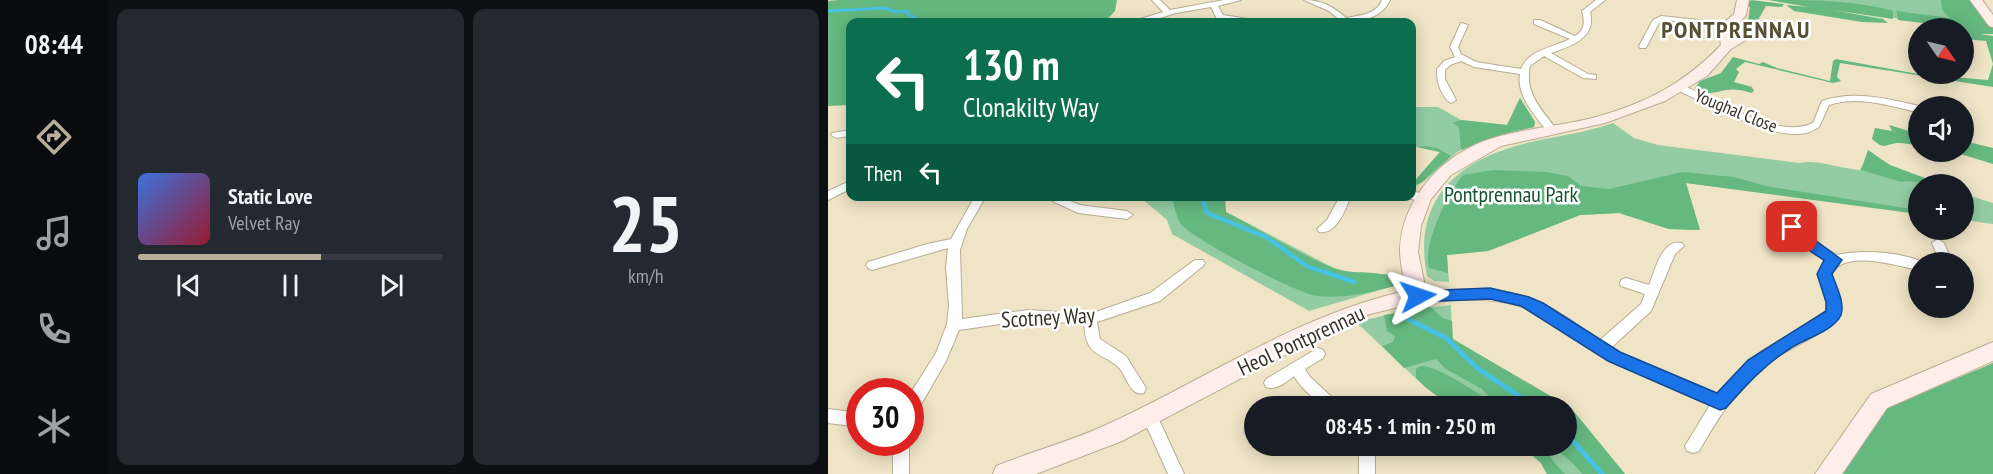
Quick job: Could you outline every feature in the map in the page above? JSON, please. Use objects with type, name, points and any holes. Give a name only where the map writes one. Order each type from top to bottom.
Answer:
[{"type":"street","points":[[1156,0],[1168,13]]},
{"type":"street","points":[[1152,18],[1237,0]]},
{"type":"street","points":[[1308,0],[1332,9],[1342,18]]},
{"type":"street","points":[[1358,18],[1377,13],[1384,8],[1386,0]]},
{"type":"street","points":[[1553,131],[1526,94],[1524,72],[1530,60],[1576,39],[1588,25],[1586,10],[1601,0]]},
{"type":"street","points":[[1743,0],[1740,15],[1744,32]]},
{"type":"street","points":[[1976,0],[1993,23]]},
{"type":"street","points":[[1213,4],[1220,17],[1227,18]]},
{"type":"street","points":[[1720,402],[1600,349],[1538,307],[1507,296],[1467,293],[1418,296],[1411,269],[1409,238],[1417,196],[1445,171],[1496,142],[1553,131],[1620,114],[1680,88],[1713,64],[1726,32],[1740,15]]},
{"type":"street","points":[[1643,46],[1658,20],[1673,18],[1706,24],[1726,32],[1744,32]]},
{"type":"street","points":[[1537,22],[1576,39]]},
{"type":"street","points":[[1464,25],[1454,47],[1460,58],[1486,67],[1524,72]]},
{"type":"street","points":[[1726,32],[1744,32]]},
{"type":"street","points":[[1544,52],[1586,76],[1593,77]]},
{"type":"street","points":[[1451,100],[1441,79],[1441,69],[1460,58]]},
{"type":"street","name":"Youghal Close","points":[[1680,88],[1763,125],[1790,131],[1814,127],[1818,123],[1825,103],[1837,99],[1908,107]]},
{"type":"street","points":[[836,135],[846,134]]},
{"type":"street","points":[[828,196],[846,187]]},
{"type":"street","points":[[924,386],[940,358],[954,325],[957,311],[953,267],[956,242],[978,201]]},
{"type":"street","points":[[1059,201],[1078,209],[1126,215]]},
{"type":"street","points":[[1323,229],[1332,223],[1343,201]]},
{"type":"street","points":[[1792,227],[1806,242],[1835,260]]},
{"type":"street","points":[[872,266],[927,248],[956,242]]},
{"type":"street","points":[[1938,243],[1942,252]]},
{"type":"street","points":[[1600,349],[1642,313],[1670,251],[1678,246]]},
{"type":"street","points":[[1693,446],[1720,402],[1754,365],[1785,343],[1826,321],[1833,314],[1834,302],[1824,274],[1829,264],[1835,260],[1860,256],[1908,263]]},
{"type":"street","name":"Scotney Way","points":[[954,325],[1028,315],[1090,319],[1155,297],[1199,262]]},
{"type":"street","points":[[1626,283],[1653,291]]},
{"type":"street","name":"Heol Pontprennau","points":[[1005,474],[1096,441],[1150,416],[1316,327],[1367,307],[1418,296]]},
{"type":"street","points":[[1090,319],[1092,339],[1096,346],[1122,361],[1139,388]]},
{"type":"street","points":[[1827,474],[1879,401],[1993,351]]},
{"type":"street","points":[[1271,383],[1318,354]]},
{"type":"street","points":[[1296,367],[1305,381],[1321,396]]},
{"type":"street","points":[[828,416],[846,418]]},
{"type":"street","points":[[1150,416],[1176,474]]},
{"type":"street","points":[[901,456],[901,474]]},
{"type":"street","points":[[1367,456],[1367,474]]},
{"type":"green space","points":[[1117,0],[1115,11],[1109,18],[846,18],[846,105],[828,106],[828,1]]},
{"type":"green space","points":[[1751,0],[1784,4],[1782,7],[1766,6],[1756,20],[1758,26],[1769,32],[1751,26],[1748,21],[1750,7],[1746,5]]},
{"type":"green space","points":[[1768,0],[1847,3],[1878,7],[1893,11],[1893,19],[1832,10],[1883,19],[1888,23],[1862,22],[1794,11],[1786,5],[1809,7]]},
{"type":"green space","points":[[1770,0],[1972,0],[1967,18],[1908,18],[1908,20]]},
{"type":"green space","points":[[1941,0],[1972,0],[1993,27],[1993,34],[1980,34],[1993,36],[1993,64],[1986,41],[1974,40],[1974,18],[1950,18],[1942,10]]},
{"type":"green space","points":[[1896,11],[1950,18],[1898,20]]},
{"type":"green space","points":[[1733,57],[1759,64],[1763,62],[1777,68],[1830,81],[1833,61],[1836,59],[1908,74],[1840,63],[1837,77],[1841,81],[1833,83],[1745,62],[1736,69],[1739,72],[1734,82],[1752,87],[1754,91],[1751,93],[1729,90],[1698,93],[1695,88],[1700,81],[1721,73]]},
{"type":"green space","points":[[1993,64],[1993,87],[1974,84],[1974,79],[1988,80]]},
{"type":"green space","name":"Pontprennau Park","points":[[1520,98],[1535,122],[1534,127],[1496,136],[1469,146],[1455,154],[1416,186],[1416,179],[1440,152],[1416,147],[1416,107],[1438,107],[1461,120],[1507,125]]},
{"type":"green space","points":[[1520,98],[1535,122],[1534,127],[1504,134],[1461,150],[1459,127],[1452,123],[1461,120],[1507,125]]},
{"type":"green space","name":"Pontprennau Park","points":[[1613,123],[1634,138],[1658,145],[1799,163],[1821,163],[1860,170],[1863,164],[1908,177],[1908,212],[1686,183],[1700,230],[1669,229],[1619,213],[1580,215],[1488,251],[1447,255],[1449,282],[1434,281],[1427,276],[1424,249],[1426,226],[1434,205],[1445,187],[1461,173],[1480,160],[1502,150]]},
{"type":"green space","points":[[1889,125],[1908,131],[1908,144],[1882,146],[1872,139],[1875,128],[1892,131]]},
{"type":"green space","points":[[1974,143],[1993,148],[1993,164],[1974,158]]},
{"type":"green space","points":[[1417,147],[1437,148],[1451,156],[1416,185],[1416,179],[1440,152]]},
{"type":"green space","points":[[1868,150],[1890,165],[1914,174],[1908,174],[1908,181],[1901,182],[1861,170]]},
{"type":"green space","points":[[1493,170],[1546,172],[1568,176],[1581,186],[1609,189],[1682,172],[1734,177],[1766,186],[1908,208],[1908,213],[1686,183],[1700,230],[1669,229],[1619,213],[1580,215],[1488,251],[1447,255],[1448,273],[1429,268],[1429,246],[1444,206],[1463,175]]},
{"type":"green space","points":[[1974,197],[1993,203],[1993,224],[1974,221]]},
{"type":"green space","points":[[1145,201],[1225,201],[1226,212],[1334,268],[1358,274],[1388,274],[1396,280],[1394,286],[1309,311],[1172,234],[1167,220]]},
{"type":"green space","points":[[1173,201],[1225,201],[1226,212],[1320,262],[1349,272],[1382,274],[1396,280],[1394,286],[1346,296],[1326,297],[1306,293],[1245,264],[1203,240],[1180,223]]},
{"type":"green space","points":[[1451,305],[1452,339],[1550,396],[1440,396],[1426,388],[1356,322],[1408,310]]},
{"type":"green space","points":[[1430,307],[1443,318],[1452,321],[1453,339],[1550,396],[1488,396],[1482,389],[1446,369],[1436,359],[1404,368],[1382,346],[1393,342],[1395,336],[1387,331],[1384,315]]},
{"type":"green space","points":[[1993,363],[1993,474],[1843,474],[1887,408]]},
{"type":"green space","points":[[1421,366],[1438,370],[1482,396],[1437,396],[1416,378],[1416,369]]},
{"type":"green space","points":[[1577,415],[1625,474],[1547,474],[1541,463],[1533,456],[1577,456]]},
{"type":"green space","points":[[1577,415],[1625,474],[1582,474],[1564,456],[1577,456]]},
{"type":"green space","points":[[1533,456],[1550,456],[1565,474],[1547,474],[1541,463]]},
{"type":"waterway","points":[[828,11],[884,8],[896,12],[907,11],[915,18]]},
{"type":"waterway","points":[[1203,201],[1207,213],[1266,237],[1307,266],[1329,274]]},
{"type":"waterway","points":[[1325,272],[1354,282]]},
{"type":"waterway","points":[[1400,315],[1446,338],[1477,368],[1519,396]]},
{"type":"waterway","points":[[1577,446],[1602,474]]},
{"type":"district","name":"PONTPRENNAU","points":[[1736,30]]},
{"type":"route","points":[[1418,296],[1450,293],[1490,294],[1524,301],[1538,307],[1614,357],[1720,402],[1754,365],[1785,343],[1826,321],[1833,314],[1834,302],[1824,274],[1829,264],[1835,260],[1806,242],[1792,227]]}]
